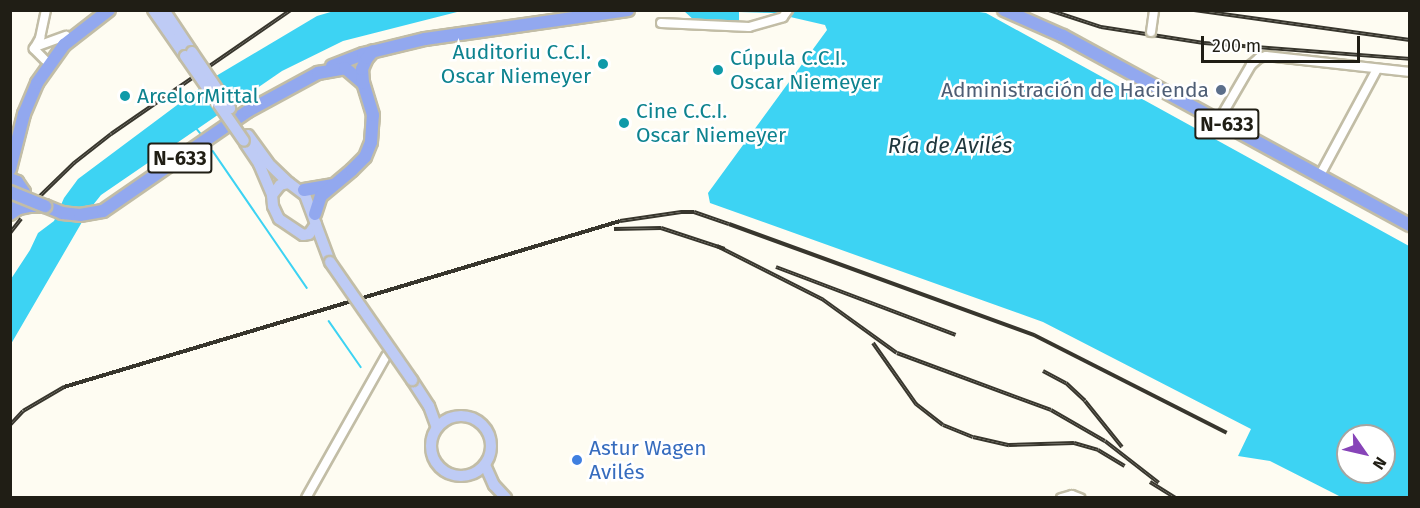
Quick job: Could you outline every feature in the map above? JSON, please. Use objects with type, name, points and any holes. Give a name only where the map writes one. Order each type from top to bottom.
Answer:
[{"type":"highway","points":[[11,139],[20,108],[45,60],[97,10]]},
{"type":"highway","points":[[10,169],[35,81],[71,35],[109,10]]},
{"type":"highway","points":[[248,111],[318,73],[374,51],[425,39],[486,29],[593,17],[627,10]]},
{"type":"highway","name":"N-633","points":[[1004,10],[1042,25],[1410,225]]},
{"type":"highway","points":[[248,111],[300,76],[349,52],[396,39],[486,29]]},
{"type":"highway","points":[[352,58],[357,53],[396,39]]},
{"type":"highway","points":[[357,70],[374,51]]},
{"type":"highway","points":[[300,76],[346,57],[352,58]]},
{"type":"highway","points":[[315,219],[321,196],[358,164],[371,142],[373,115],[352,58]]},
{"type":"highway","points":[[318,73],[339,67],[357,70]]},
{"type":"highway","name":"N-633","points":[[10,192],[62,213],[94,214],[113,206],[248,111]]},
{"type":"highway","points":[[10,179],[17,182],[24,192],[21,200],[10,207]]},
{"type":"highway","points":[[304,190],[332,185]]},
{"type":"highway","points":[[10,214],[25,207],[45,206]]},
{"type":"main road","points":[[71,35],[116,10]]},
{"type":"main road","points":[[164,10],[189,54],[246,138],[268,163],[305,195],[328,259]]},
{"type":"main road","points":[[153,11],[189,54]]},
{"type":"main road","points":[[246,138],[272,195],[273,206],[279,219],[303,235],[328,259],[429,405],[436,428]]},
{"type":"main road","points":[[272,195],[280,185],[289,183]]},
{"type":"main road","points":[[303,235],[309,234],[315,219]]},
{"type":"main road","points":[[429,405],[450,418]]},
{"type":"main road","points":[[470,417],[484,426],[491,442],[491,451],[485,465],[472,475],[463,477],[448,474],[435,461],[431,441],[436,428],[450,418],[470,417]]},
{"type":"main road","points":[[485,465],[494,485],[506,498]]},
{"type":"main road","points":[[472,475],[494,485]]},
{"type":"street","points":[[45,60],[34,49],[43,27],[46,10]]},
{"type":"street","points":[[1151,32],[1154,10]]},
{"type":"street","points":[[662,23],[749,27],[786,14]]},
{"type":"street","points":[[43,27],[51,36],[71,35]]},
{"type":"street","points":[[35,47],[71,35]]},
{"type":"street","points":[[1219,120],[1251,65],[1259,58],[1266,56],[1410,72]]},
{"type":"street","points":[[1320,175],[1377,69]]},
{"type":"street","points":[[306,498],[386,356]]},
{"type":"street","points":[[1061,498],[1072,495],[1080,498]]},
{"type":"water","name":"Ría de Avilés","points":[[966,10],[986,13],[1409,246],[1409,497],[1341,497],[1270,461],[1238,456],[1251,429],[1043,322],[710,203],[708,193],[827,30],[825,25],[773,13],[739,12],[739,23],[695,21],[684,11]]},
{"type":"water","points":[[334,11],[461,11],[343,41],[282,71],[101,195],[89,210],[11,344],[11,279],[38,233],[54,221],[64,198],[78,179],[216,76],[317,16]]},
{"type":"waterway","points":[[197,129],[201,134]]},
{"type":"waterway","points":[[213,151],[307,288]]},
{"type":"waterway","points":[[329,321],[361,367]]},
{"type":"railway","points":[[39,197],[74,163],[111,134],[291,10]]},
{"type":"railway","points":[[1049,10],[1101,27],[1204,43],[1410,59]]},
{"type":"railway","points":[[1194,10],[1410,40]]},
{"type":"railway","points":[[10,425],[23,411],[64,387],[620,221],[694,212],[1034,335],[1227,433]]},
{"type":"railway","points":[[10,233],[21,219]]},
{"type":"railway","points":[[614,229],[661,228],[725,249]]},
{"type":"railway","points":[[717,246],[822,299],[897,353],[1051,410],[1105,441],[1159,483]]},
{"type":"railway","points":[[776,267],[956,335]]},
{"type":"railway","points":[[873,343],[916,404],[943,425],[973,437],[1009,445],[1074,443],[1098,450],[1125,466]]},
{"type":"railway","points":[[1043,371],[1066,383],[1085,401],[1122,447]]},
{"type":"railway","points":[[1150,482],[1176,498]]},
{"type":"place","name":"Auditoriu C.C.I. Oscar Niemeyer","points":[[603,64]]},
{"type":"place","name":"Cúpula C.C.I. Oscar Niemeyer","points":[[718,70]]},
{"type":"place","name":"Administración de Hacienda","points":[[1221,90]]},
{"type":"place","name":"ArcelorMittal","points":[[125,96]]},
{"type":"place","name":"Cine C.C.I. Oscar Niemeyer","points":[[624,123]]},
{"type":"place","name":"Astur Wagen Avilés","points":[[577,460]]}]
